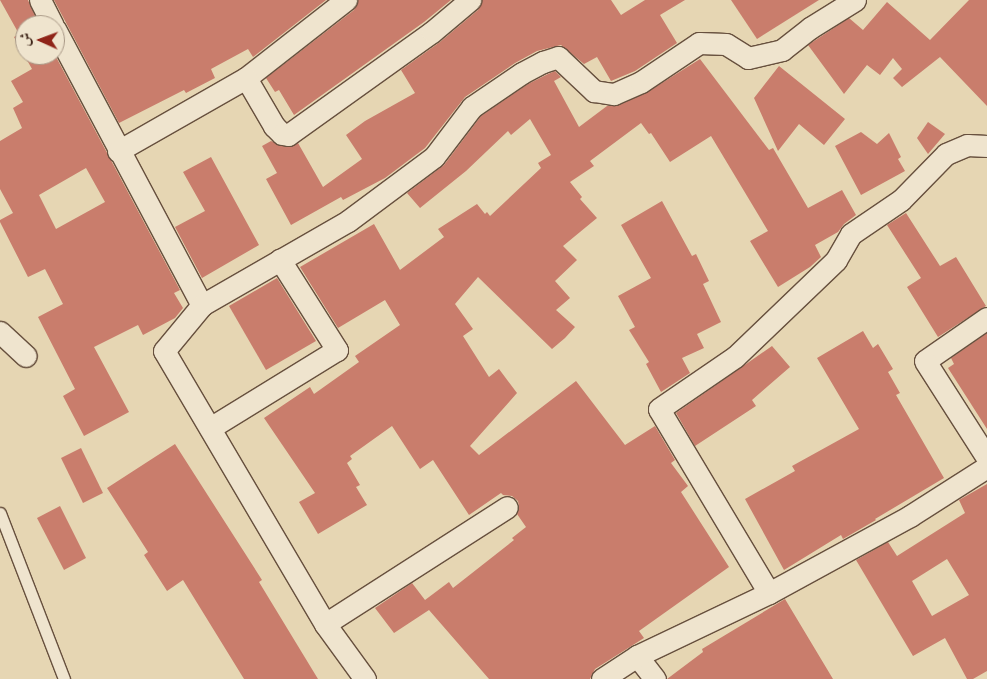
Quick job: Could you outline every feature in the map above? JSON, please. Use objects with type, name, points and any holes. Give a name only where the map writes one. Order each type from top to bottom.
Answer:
[{"type":"street","points":[[40,0],[48,15]]},
{"type":"street","points":[[118,151],[246,78],[346,0]]},
{"type":"street","points":[[246,78],[274,126],[288,136],[432,32],[470,0]]},
{"type":"street","points":[[365,679],[325,624],[164,351],[202,305],[348,221],[434,157],[472,106],[522,73],[543,62],[558,57],[594,91],[614,94],[641,82],[699,43],[726,44],[748,58],[782,50],[810,28],[855,0]]},
{"type":"street","points":[[65,48],[118,151],[202,305]]},
{"type":"street","points":[[769,593],[658,411],[735,357],[836,260],[852,234],[901,200],[946,154],[967,144],[987,146]]},
{"type":"street","points":[[210,428],[337,350],[280,260]]},
{"type":"street","points":[[987,318],[925,361],[987,458]]},
{"type":"street","points":[[0,332],[26,356]]},
{"type":"street","points":[[602,679],[638,656],[769,593],[910,516],[987,467]]},
{"type":"street","points":[[325,624],[507,507]]},
{"type":"street","points":[[638,656],[655,679]]},
{"type":"lane","points":[[0,513],[64,679]]},
{"type":"building","points":[[0,0],[28,0],[35,15],[15,15],[15,27]]},
{"type":"building","points":[[54,0],[326,0],[253,57],[248,49],[211,69],[215,78],[186,93],[184,90],[119,123],[65,21],[65,15],[62,15]]},
{"type":"building","points":[[358,0],[451,0],[424,22],[294,115],[279,90],[275,92],[266,78],[354,10]]},
{"type":"building","points":[[482,0],[611,0],[621,15],[645,0],[685,0],[660,15],[677,43],[635,71],[611,81],[597,57],[584,64],[561,45],[537,51],[515,63],[465,97],[425,148],[385,178],[343,200],[341,197],[291,225],[266,179],[277,173],[262,146],[271,141],[286,147],[298,143],[323,187],[362,159],[346,135],[365,121],[415,93],[401,70],[440,42],[478,10]]},
{"type":"building","points":[[731,0],[819,0],[757,39]]},
{"type":"building","points":[[969,0],[987,0],[987,106],[940,57],[902,87],[893,78],[902,69],[893,58],[880,75],[867,65],[844,94],[808,45],[849,18],[863,30],[887,2],[930,40]]},
{"type":"building","points":[[700,59],[769,150],[773,148],[808,208],[842,190],[856,215],[844,224],[838,232],[815,245],[821,257],[810,267],[778,287],[750,241],[768,231],[711,136],[670,162],[651,133],[649,134],[641,123],[590,161],[594,166],[570,182],[582,197],[580,199],[597,218],[563,246],[577,260],[555,281],[570,298],[556,310],[575,327],[565,338],[552,349],[478,277],[455,304],[473,329],[463,336],[489,377],[499,369],[517,393],[470,446],[479,455],[576,381],[625,445],[655,426],[675,460],[671,463],[688,486],[681,492],[729,567],[639,631],[644,638],[595,669],[590,679],[489,679],[429,610],[394,633],[375,608],[412,583],[425,600],[449,582],[453,588],[514,540],[512,538],[526,527],[517,514],[518,501],[512,496],[501,493],[469,515],[433,460],[420,469],[392,426],[350,456],[352,459],[347,463],[360,485],[356,487],[367,505],[318,534],[299,502],[315,493],[264,418],[310,387],[314,394],[359,362],[355,356],[400,325],[385,300],[338,328],[300,267],[374,224],[400,270],[444,237],[438,229],[477,204],[485,214],[487,212],[490,216],[541,168],[538,163],[551,155],[530,119],[511,135],[508,131],[466,171],[420,208],[407,193],[444,165],[481,116],[528,84],[555,71],[561,77],[554,81],[579,127],[607,106],[619,105],[646,93]]},
{"type":"building","points":[[30,65],[60,65],[180,290],[174,293],[183,308],[175,318],[143,335],[138,325],[94,347],[129,412],[84,436],[63,396],[75,389],[38,317],[63,304],[45,269],[28,277],[0,222],[0,220],[13,213],[0,189],[0,141],[22,128],[13,108],[23,102],[11,81],[32,69]],"holes":[[[86,168],[105,202],[56,229],[39,195]]]},
{"type":"building","points":[[779,66],[845,119],[824,145],[799,124],[778,151],[754,98]]},
{"type":"building","points":[[928,122],[945,134],[928,154],[917,138]]},
{"type":"building","points":[[861,132],[877,144],[889,133],[901,157],[898,159],[905,171],[861,195],[835,146]]},
{"type":"building","points":[[211,157],[259,245],[202,278],[175,227],[205,211],[183,172]]},
{"type":"building","points":[[662,201],[692,256],[696,254],[709,281],[703,284],[721,322],[697,334],[704,348],[682,358],[690,373],[661,392],[646,364],[649,362],[629,330],[635,327],[618,296],[651,278],[621,225]]},
{"type":"building","points":[[906,213],[940,266],[956,257],[986,306],[938,337],[907,287],[921,278],[887,225]]},
{"type":"building","points":[[277,278],[316,341],[266,370],[229,306]]},
{"type":"building","points":[[863,331],[873,348],[878,344],[893,369],[888,372],[900,393],[896,395],[944,478],[843,539],[841,535],[784,570],[745,499],[795,471],[792,466],[859,429],[817,358]]},
{"type":"building","points":[[987,333],[987,429],[948,368],[954,364],[951,358]]},
{"type":"building","points":[[772,346],[790,367],[752,400],[756,406],[695,446],[676,413]]},
{"type":"building","points":[[175,444],[262,580],[259,582],[318,679],[244,679],[183,580],[167,591],[144,555],[148,552],[107,488]]},
{"type":"building","points":[[81,448],[103,493],[83,503],[61,458]]},
{"type":"building","points":[[987,484],[987,671],[973,679],[967,679],[945,638],[913,656],[856,560],[888,542],[897,556],[965,513],[959,500]],"holes":[[[947,559],[969,595],[932,616],[912,581]]]},
{"type":"building","points":[[60,506],[86,558],[64,570],[37,518]]},
{"type":"building","points":[[785,599],[833,679],[667,679],[703,652],[702,649]]}]
